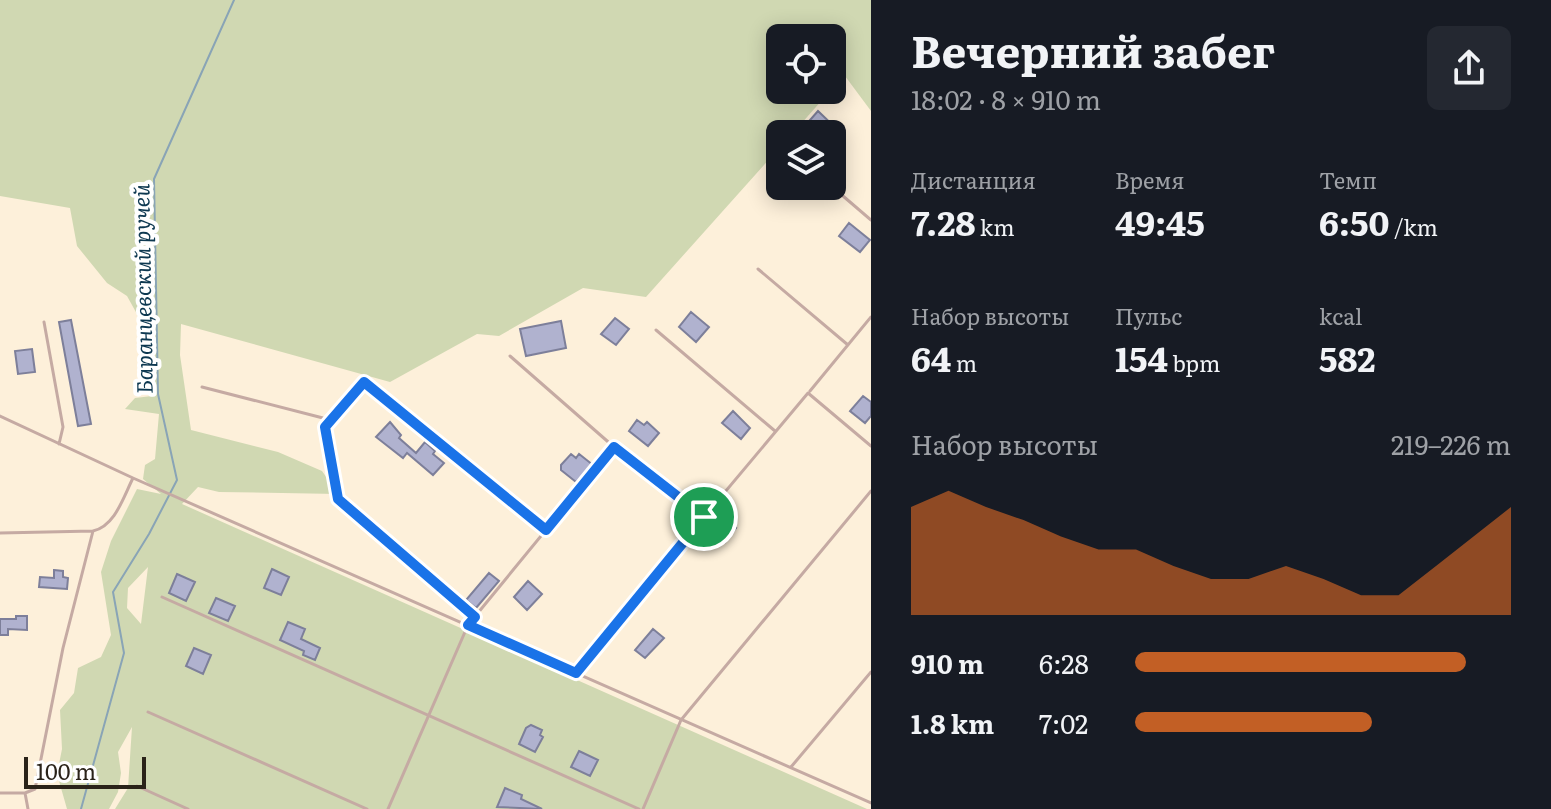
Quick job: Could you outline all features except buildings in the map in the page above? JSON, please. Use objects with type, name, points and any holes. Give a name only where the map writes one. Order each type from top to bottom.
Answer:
[{"type":"lane","points":[[846,199],[871,220]]},
{"type":"lane","points":[[758,269],[848,345]]},
{"type":"lane","points":[[576,673],[871,317]]},
{"type":"lane","points":[[44,322],[63,427],[59,444]]},
{"type":"lane","points":[[656,330],[776,432]]},
{"type":"lane","points":[[510,356],[614,447],[704,517]]},
{"type":"lane","points":[[325,427],[364,382],[546,530]]},
{"type":"lane","points":[[202,387],[323,418],[338,499],[475,617]]},
{"type":"lane","points":[[808,393],[871,446]]},
{"type":"lane","points":[[0,416],[159,490],[871,803]]},
{"type":"lane","points":[[388,809],[468,625],[614,447]]},
{"type":"lane","points":[[0,533],[103,529],[111,522],[133,478]]},
{"type":"lane","points":[[162,597],[641,809],[681,720],[871,491]]},
{"type":"lane","points":[[0,793],[25,793],[35,789],[63,648],[93,531]]},
{"type":"lane","points":[[791,767],[871,672]]},
{"type":"lane","points":[[148,712],[367,809]]},
{"type":"lane","points":[[137,786],[188,809]]},
{"type":"lane","points":[[25,793],[28,809]]},
{"type":"green space","points":[[0,0],[871,0],[871,111],[846,77],[846,24],[766,24],[766,104],[819,104],[804,120],[766,120],[766,163],[646,297],[583,288],[499,336],[477,334],[390,382],[181,324],[180,355],[191,430],[278,452],[322,471],[338,494],[219,492],[198,487],[182,504],[867,809],[115,809],[128,788],[132,727],[118,752],[121,773],[118,792],[109,809],[67,809],[57,774],[62,749],[60,710],[74,693],[78,668],[101,657],[111,635],[101,572],[111,541],[137,489],[161,494],[143,479],[145,465],[155,459],[159,414],[125,409],[135,398],[152,396],[151,348],[127,296],[107,283],[77,246],[70,208],[0,196]],"holes":[[[148,567],[141,624],[127,608],[128,588]]]},
{"type":"waterway","name":"Баранцевский ручей","points":[[81,809],[124,653],[113,592],[149,534],[177,480],[158,394],[154,179],[234,0]]},
{"type":"route","points":[[364,382],[546,530],[614,447],[704,517],[576,673],[468,625],[475,617],[338,499],[325,427],[364,382]]}]
